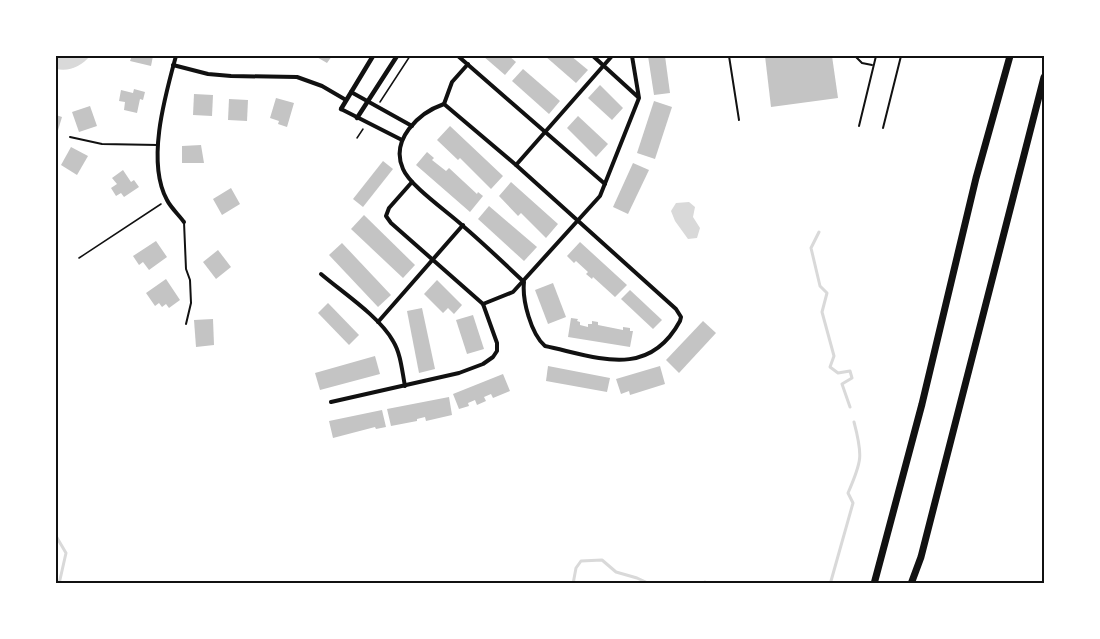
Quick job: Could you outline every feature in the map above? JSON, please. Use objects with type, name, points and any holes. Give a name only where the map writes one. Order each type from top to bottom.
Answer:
[{"type":"highway","points":[[874,584],[922,404],[976,178],[1010,56]]},
{"type":"highway","points":[[911,584],[921,557],[1044,77]]},
{"type":"street","points":[[176,56],[160,118],[157,165],[167,200],[184,222]]},
{"type":"street","points":[[373,56],[341,109],[402,140]]},
{"type":"street","points":[[357,118],[397,56]]},
{"type":"street","points":[[458,56],[605,184]]},
{"type":"street","points":[[593,56],[639,98]]},
{"type":"street","points":[[516,165],[612,56]]},
{"type":"street","points":[[483,304],[513,292],[524,282],[600,196],[639,98],[632,56]]},
{"type":"street","points":[[444,104],[452,82],[468,64]]},
{"type":"street","points":[[173,65],[208,74],[297,77],[322,86],[346,100]]},
{"type":"street","points":[[351,92],[412,126]]},
{"type":"street","points":[[444,104],[432,108],[412,126],[402,140],[399,149],[403,171],[412,182],[463,225],[524,282]]},
{"type":"street","points":[[444,104],[579,221],[680,313],[681,317],[678,326],[660,346],[649,354],[625,361],[546,346],[538,340],[535,333],[523,294],[524,282]]},
{"type":"street","points":[[331,402],[459,372],[483,364],[497,351],[497,343],[483,304],[391,223],[386,216],[389,208],[412,182]]},
{"type":"street","points":[[378,322],[463,225]]},
{"type":"street","points":[[321,274],[378,322],[393,340],[398,352],[405,386]]},
{"type":"lane","points":[[729,56],[739,120]]},
{"type":"lane","points":[[855,56],[862,63],[873,65]]},
{"type":"lane","points":[[860,126],[876,56]]},
{"type":"lane","points":[[883,128],[901,56]]},
{"type":"lane","points":[[70,137],[102,144],[158,145]]},
{"type":"lane","points":[[184,222],[186,269],[190,280],[191,303],[186,324]]},
{"type":"path","points":[[377,107],[410,56]]},
{"type":"path","points":[[357,138],[367,123]]},
{"type":"path","points":[[79,258],[167,200]]},
{"type":"shaded area","points":[[56,56],[90,56],[75,67],[61,70],[56,69]]},
{"type":"shaded area","points":[[689,202],[695,207],[693,217],[700,228],[697,238],[688,239],[671,211],[676,203]]},
{"type":"building","points":[[132,56],[153,56],[151,66],[130,61]]},
{"type":"building","points":[[315,56],[332,56],[327,63]]},
{"type":"building","points":[[483,56],[509,56],[516,62],[505,75]]},
{"type":"building","points":[[545,56],[571,56],[588,70],[576,83]]},
{"type":"building","points":[[648,56],[665,56],[670,93],[654,95]]},
{"type":"building","points":[[765,56],[832,56],[838,98],[771,107]]},
{"type":"building","points":[[523,69],[560,101],[549,114],[512,81]]},
{"type":"building","points":[[600,85],[623,108],[612,120],[588,98]]},
{"type":"building","points":[[134,89],[145,92],[143,100],[140,99],[137,113],[124,110],[125,102],[119,101],[121,90],[133,93]]},
{"type":"building","points":[[194,94],[213,95],[212,116],[193,115]]},
{"type":"building","points":[[276,98],[294,103],[287,127],[270,118]]},
{"type":"building","points":[[229,99],[248,100],[247,121],[228,120]]},
{"type":"building","points":[[654,101],[672,107],[655,159],[637,153]]},
{"type":"building","points":[[90,106],[97,126],[79,132],[72,112]]},
{"type":"building","points":[[56,115],[62,117],[56,137]]},
{"type":"building","points":[[578,116],[608,144],[596,157],[567,128]]},
{"type":"building","points":[[450,126],[503,176],[491,189],[460,158],[458,160],[437,140]]},
{"type":"building","points":[[201,145],[204,163],[182,163],[182,146]]},
{"type":"building","points":[[71,147],[88,156],[77,175],[61,165]]},
{"type":"building","points":[[427,152],[434,158],[432,160],[446,171],[449,168],[477,194],[478,192],[483,196],[470,212],[416,165]]},
{"type":"building","points":[[383,161],[393,169],[363,207],[353,199]]},
{"type":"building","points":[[633,163],[649,170],[628,214],[613,207]]},
{"type":"building","points":[[123,170],[131,182],[134,180],[139,187],[124,197],[121,193],[116,196],[111,188],[117,184],[112,178]]},
{"type":"building","points":[[511,182],[558,224],[546,238],[521,213],[518,216],[499,196]]},
{"type":"building","points":[[231,188],[240,204],[222,215],[213,199]]},
{"type":"building","points":[[489,206],[537,247],[524,261],[478,219]]},
{"type":"building","points":[[364,215],[415,265],[403,278],[351,229]]},
{"type":"building","points":[[156,241],[167,257],[149,270],[143,262],[139,265],[133,256]]},
{"type":"building","points":[[580,242],[627,285],[615,297],[593,277],[592,279],[586,274],[588,272],[576,261],[574,263],[567,256]]},
{"type":"building","points":[[342,243],[391,295],[378,307],[329,255]]},
{"type":"building","points":[[218,250],[231,267],[216,279],[203,262]]},
{"type":"building","points":[[166,279],[180,300],[169,308],[166,304],[162,307],[159,303],[155,306],[146,293]]},
{"type":"building","points":[[437,280],[462,305],[454,314],[448,308],[443,313],[424,294]]},
{"type":"building","points":[[553,283],[566,317],[548,324],[535,290]]},
{"type":"building","points":[[630,290],[662,320],[653,329],[621,299]]},
{"type":"building","points":[[328,303],[359,335],[349,345],[318,313]]},
{"type":"building","points":[[422,308],[435,369],[419,373],[407,311]]},
{"type":"building","points":[[473,315],[484,349],[467,354],[456,320]]},
{"type":"building","points":[[571,318],[578,319],[580,325],[588,327],[592,321],[598,322],[598,325],[623,330],[623,327],[630,328],[630,331],[633,331],[630,347],[568,337]]},
{"type":"building","points":[[213,319],[214,345],[196,347],[194,320]]},
{"type":"building","points":[[703,321],[716,333],[679,373],[666,360]]},
{"type":"building","points":[[375,356],[380,374],[320,390],[315,373]]},
{"type":"building","points":[[548,366],[610,378],[607,392],[546,381]]},
{"type":"building","points":[[660,366],[665,384],[630,395],[629,391],[621,394],[616,379]]},
{"type":"building","points":[[503,374],[510,391],[493,398],[491,394],[484,397],[486,401],[477,405],[475,400],[468,403],[469,406],[459,409],[453,394]]},
{"type":"building","points":[[449,397],[452,415],[426,421],[425,417],[417,421],[391,426],[387,409]]},
{"type":"building","points":[[382,410],[386,427],[376,429],[375,427],[333,438],[329,421]]},
{"type":"waterway","points":[[819,232],[811,248],[820,286],[827,293],[822,312],[834,356],[830,367],[838,373],[850,371],[852,378],[842,384],[850,407]]},
{"type":"waterway","points":[[832,584],[853,503],[848,493],[860,458],[854,422]]},
{"type":"waterway","points":[[56,536],[66,553],[59,584]]},
{"type":"waterway","points":[[573,584],[576,568],[581,561],[602,560],[616,572],[650,584]]},
{"type":"waterway","points":[[704,584],[705,582],[709,584]]},
{"type":"waterway","points":[[515,584],[533,584]]}]
